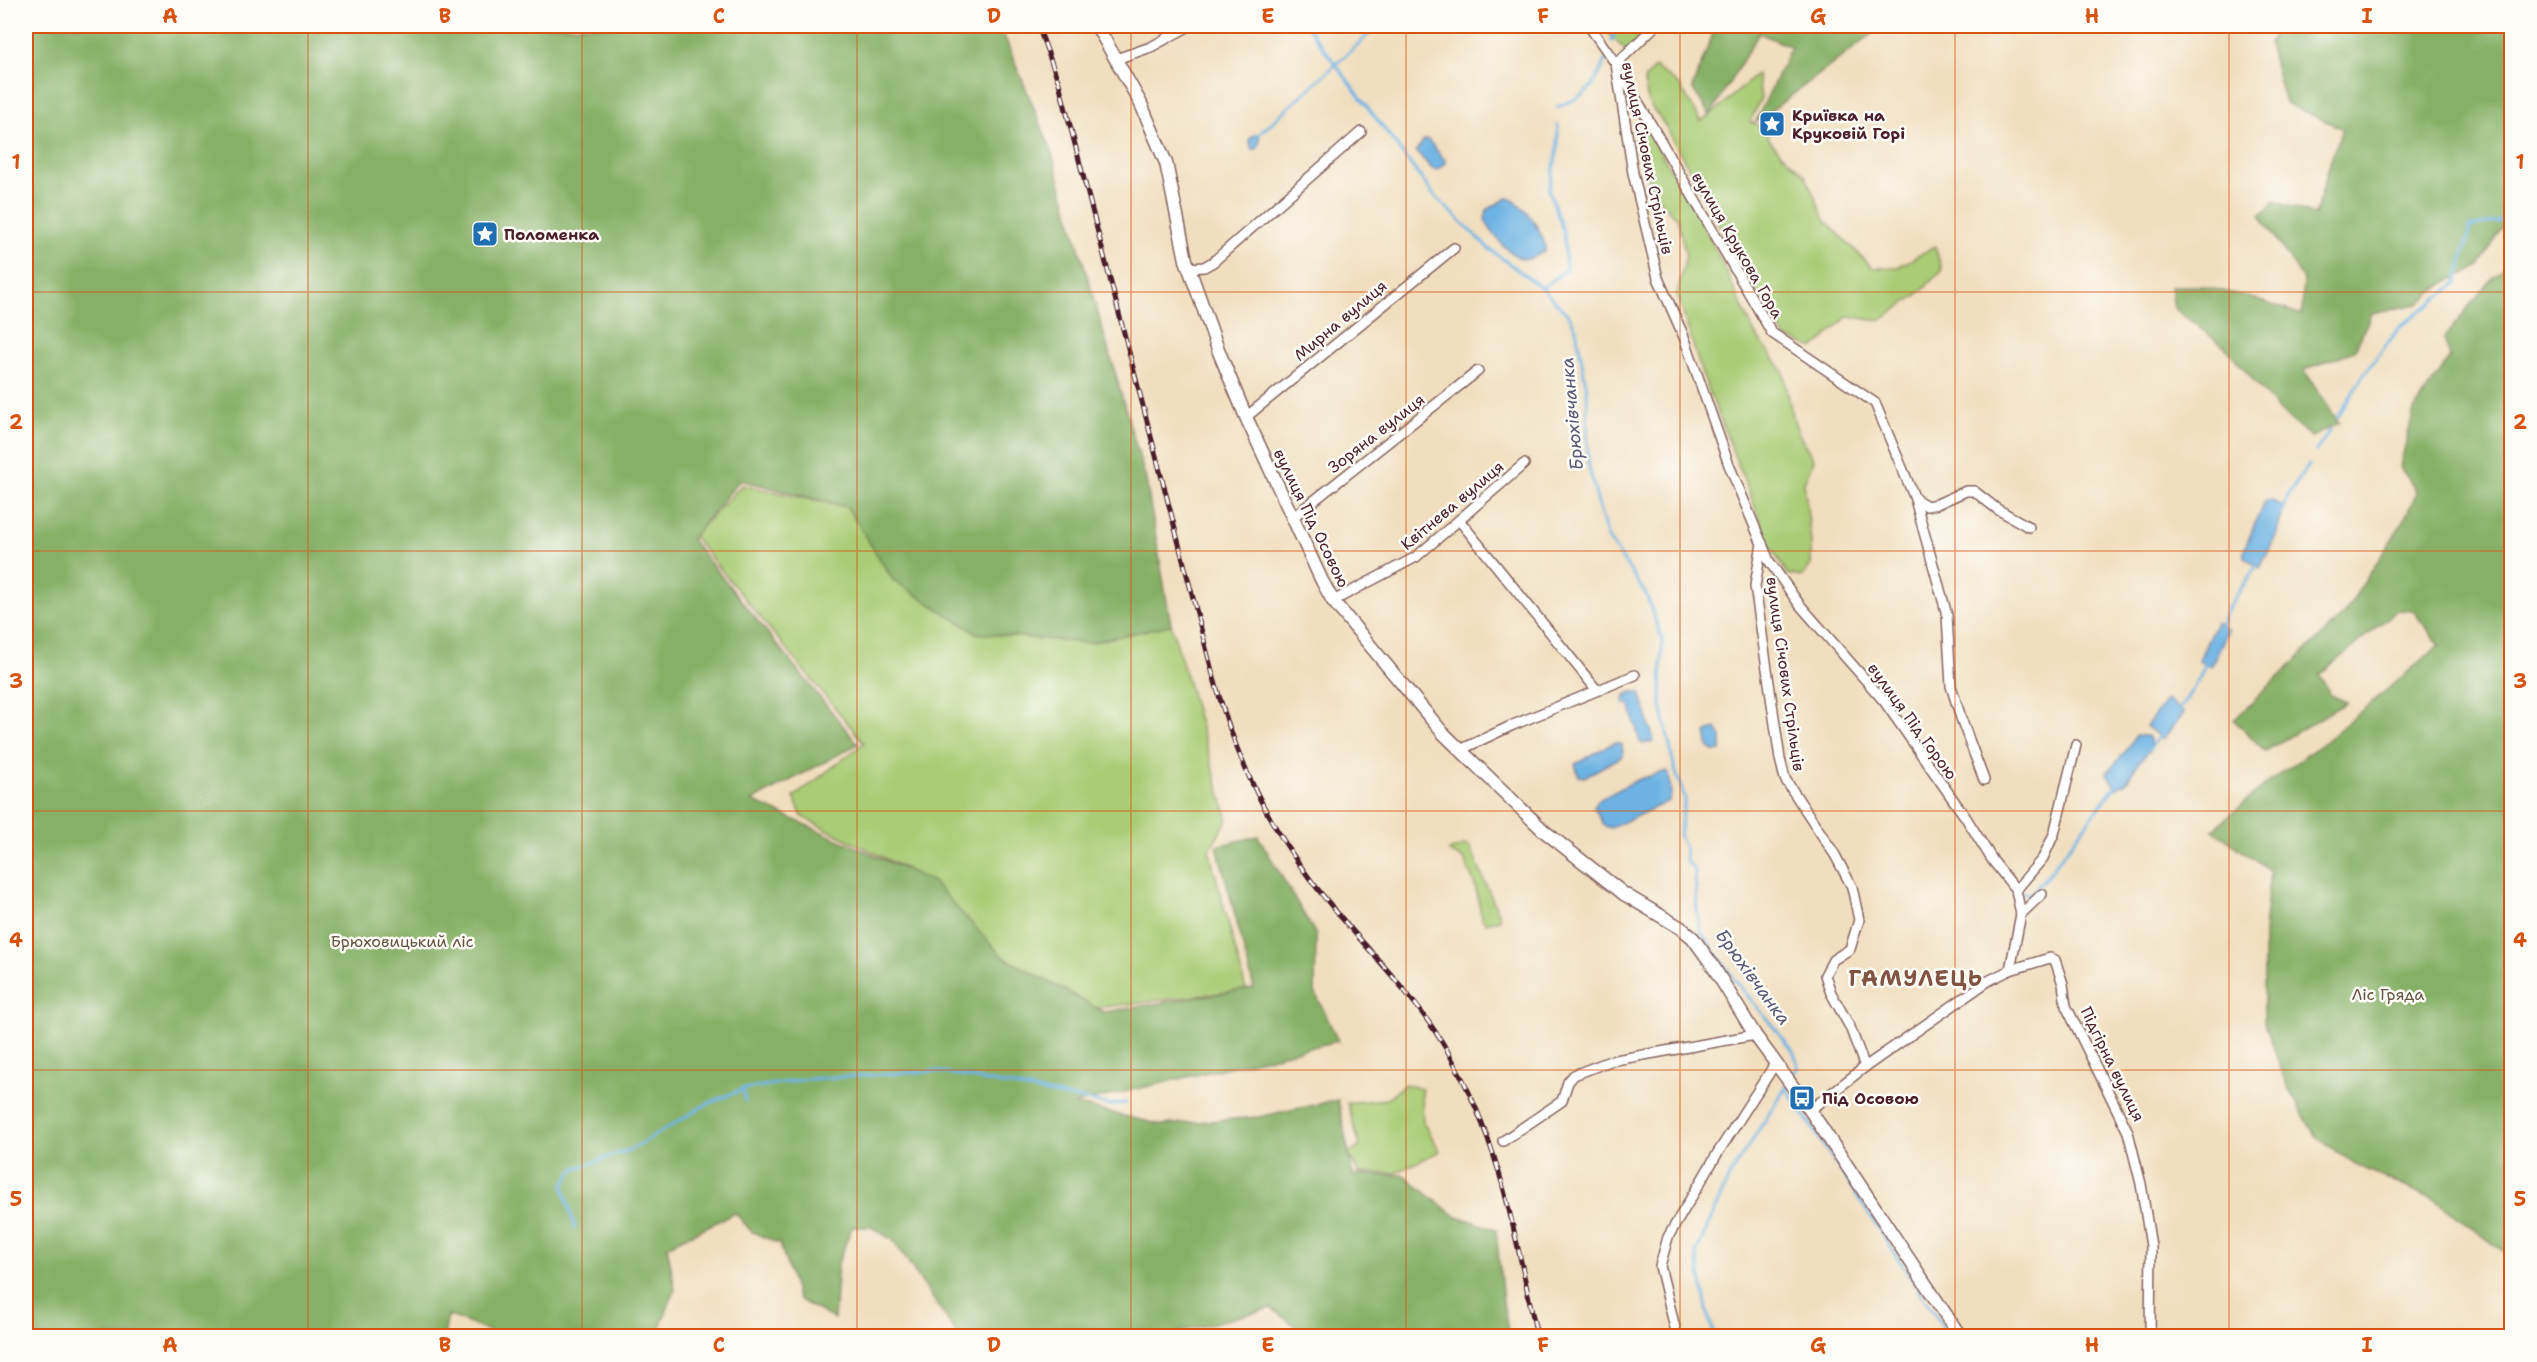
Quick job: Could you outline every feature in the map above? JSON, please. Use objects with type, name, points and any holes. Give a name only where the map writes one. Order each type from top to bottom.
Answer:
[{"type":"street","name":"вулиця Під Осовою","points":[[1097,26],[1141,104],[1166,163],[1189,268],[1219,352],[1292,518],[1333,601],[1443,733],[1558,844],[1624,894],[1681,928],[1693,938],[1755,1035],[1810,1110]]},
{"type":"street","points":[[1116,59],[1151,47],[1189,26]]},
{"type":"street","name":"вулиця Січових Стрільців","points":[[1589,26],[1616,64],[1633,173],[1658,278],[1684,337],[1729,465],[1762,543],[1755,586],[1780,759],[1785,780],[1835,855],[1852,887],[1859,920],[1853,944],[1850,949],[1833,960],[1825,975],[1831,993],[1850,1027],[1865,1067]]},
{"type":"street","points":[[1616,64],[1654,26]]},
{"type":"street","name":"вулиця Крукова Гора","points":[[1616,64],[1772,333],[1875,403],[1915,499],[1947,615],[1951,686],[1984,780]]},
{"type":"street","points":[[1189,268],[1204,267],[1213,262],[1361,132]]},
{"type":"street","name":"Мирна вулиця","points":[[1246,417],[1454,248]]},
{"type":"street","name":"Зоряна вулиця","points":[[1292,518],[1478,371]]},
{"type":"street","name":"Квітнева вулиця","points":[[1333,601],[1416,557],[1524,464]]},
{"type":"street","points":[[1915,499],[1927,506],[1966,491],[1974,491],[1998,510],[2029,527]]},
{"type":"street","points":[[1459,520],[1596,689]]},
{"type":"street","name":"вулиця Під Горою","points":[[1762,543],[1769,561],[1799,604],[1884,701],[1966,818],[1993,861],[2016,890]]},
{"type":"street","points":[[1461,750],[1596,689],[1635,675]]},
{"type":"street","points":[[1960,1336],[1810,1110],[1865,1067],[1988,981],[2010,970],[2021,914],[2016,890],[2043,858],[2054,834],[2076,745]]},
{"type":"street","points":[[2021,914],[2042,894]]},
{"type":"street","name":"Підгірна вулиця","points":[[2010,970],[2050,958],[2055,960],[2063,984],[2066,1006],[2128,1132],[2141,1184],[2151,1246],[2150,1336]]},
{"type":"street","points":[[1503,1141],[1562,1101],[1568,1082],[1574,1076],[1610,1061],[1755,1035]]},
{"type":"street","points":[[1677,1336],[1659,1266],[1668,1237],[1717,1154],[1778,1068]]},
{"type":"green space","name":"Брюховицький ліс","points":[[26,26],[1000,26],[1050,147],[1146,480],[1171,625],[1088,643],[976,633],[893,580],[847,507],[740,480],[691,539],[858,744],[752,801],[932,881],[1003,957],[1104,1012],[1254,988],[1217,846],[1258,836],[1316,935],[1315,992],[1338,1041],[1074,1104],[1162,1125],[1258,1117],[1338,1100],[1353,1175],[1404,1175],[1452,1214],[1496,1230],[1503,1302],[1509,1336],[1308,1336],[1271,1308],[1164,1336],[956,1336],[955,1331],[893,1240],[871,1227],[852,1227],[838,1263],[834,1319],[798,1299],[780,1244],[752,1232],[735,1213],[667,1246],[675,1289],[657,1336],[501,1336],[448,1315],[444,1336],[26,1336]]},
{"type":"green space","points":[[1601,26],[1652,26],[1628,53]]},
{"type":"green space","points":[[1716,26],[1875,26],[1872,34],[1755,123],[1791,47],[1759,33],[1710,115],[1692,88]]},
{"type":"green space","points":[[2277,26],[2511,26],[2511,213],[2478,267],[2443,284],[2418,304],[2372,313],[2354,351],[2304,370],[2339,423],[2311,437],[2278,409],[2226,348],[2174,308],[2171,286],[2201,286],[2249,297],[2302,315],[2303,279],[2260,215],[2275,201],[2315,215],[2333,153],[2343,129],[2285,103],[2269,44]]},
{"type":"green space","points":[[1655,67],[1680,86],[1701,121],[1723,105],[1757,74],[1761,98],[1750,122],[1769,130],[1768,138],[1805,175],[1825,220],[1873,268],[1898,267],[1935,246],[1942,270],[1917,295],[1883,319],[1871,320],[1848,316],[1814,348],[1785,337],[1744,270],[1666,127],[1648,102],[1644,80]]},
{"type":"green space","points":[[1639,131],[1649,132],[1711,240],[1755,334],[1783,371],[1798,433],[1814,460],[1804,482],[1811,542],[1811,565],[1802,577],[1787,574],[1770,545],[1702,374],[1677,294],[1686,256],[1677,218],[1660,201],[1648,181]]},
{"type":"green space","name":"Ліс Гряда","points":[[2511,259],[2511,1257],[2435,1200],[2358,1166],[2316,1137],[2287,1086],[2264,1021],[2264,931],[2270,871],[2213,830],[2265,785],[2323,743],[2440,645],[2413,611],[2397,610],[2319,675],[2331,695],[2347,702],[2265,751],[2234,720],[2343,615],[2403,522],[2417,492],[2400,467],[2414,410],[2450,357],[2444,338],[2487,284]]},
{"type":"green space","points":[[742,485],[848,507],[893,580],[1088,643],[1171,624],[1228,820],[1209,850],[1246,990],[1095,1008],[1003,957],[917,874],[802,817],[794,797],[864,743],[693,536]]},
{"type":"green space","points":[[1464,845],[1470,847],[1500,920],[1486,923],[1482,919],[1475,885],[1464,859],[1449,852],[1449,850]]},
{"type":"green space","points":[[1405,1084],[1422,1089],[1423,1122],[1440,1151],[1396,1173],[1359,1173],[1348,1154],[1360,1146],[1347,1103],[1387,1099]]},
{"type":"water","points":[[1255,134],[1259,135],[1260,141],[1257,149],[1252,150],[1249,140]]},
{"type":"water","points":[[1424,140],[1428,140],[1445,160],[1445,163],[1437,170],[1432,169],[1416,151]]},
{"type":"water","points":[[1507,198],[1526,211],[1538,228],[1545,244],[1545,251],[1537,256],[1521,258],[1509,251],[1492,232],[1485,220],[1487,210]]},
{"type":"water","points":[[2271,500],[2284,508],[2276,536],[2260,568],[2244,557],[2244,550],[2264,502]]},
{"type":"water","points":[[2216,622],[2228,630],[2211,667],[2199,660]]},
{"type":"water","points":[[1640,692],[1654,741],[1643,744],[1640,742],[1630,705],[1624,703],[1625,695]]},
{"type":"water","points":[[2167,699],[2184,713],[2163,739],[2146,726]]},
{"type":"water","points":[[1716,728],[1721,736],[1721,751],[1709,748],[1706,733]]},
{"type":"water","points":[[2136,735],[2147,736],[2150,740],[2150,750],[2138,763],[2126,783],[2116,789],[2107,773]]},
{"type":"water","points":[[1615,742],[1622,744],[1623,756],[1584,777],[1579,776],[1575,764]]},
{"type":"water","points":[[1666,771],[1669,773],[1671,795],[1669,801],[1611,828],[1604,826],[1594,807],[1597,801],[1637,780]]},
{"type":"waterway","name":"Брюхівчанка","points":[[1307,26],[1432,193],[1487,247],[1542,288],[1570,317],[1576,329],[1587,390],[1588,463],[1597,500],[1608,538],[1646,594],[1662,639],[1661,705],[1675,770],[1685,798],[1679,835],[1685,847],[1686,861],[1695,873],[1697,911],[1701,932],[1735,980],[1794,1052],[1798,1067],[1792,1079]]},
{"type":"waterway","points":[[1256,137],[1378,26]]},
{"type":"waterway","points":[[1612,41],[1616,26]]},
{"type":"waterway","points":[[1557,107],[1588,91],[1597,79],[1605,60]]},
{"type":"waterway","points":[[1542,288],[1566,270],[1564,234],[1549,190],[1558,148],[1558,125]]},
{"type":"waterway","points":[[2338,417],[2364,374],[2400,327],[2457,283],[2470,227],[2506,220],[2512,216]]},
{"type":"waterway","points":[[2316,451],[2330,430]]},
{"type":"waterway","points":[[2282,510],[2288,496],[2308,465]]},
{"type":"waterway","points":[[2220,629],[2228,608],[2259,562]]},
{"type":"waterway","points":[[2178,712],[2199,679],[2207,660]]},
{"type":"waterway","points":[[2149,749],[2162,734]]},
{"type":"waterway","points":[[2023,892],[2029,895],[2047,876],[2116,785]]},
{"type":"waterway","points":[[575,1228],[563,1185],[574,1169],[632,1149],[707,1104],[743,1089],[807,1079],[935,1071],[1111,1105],[1126,1103]]},
{"type":"waterway","name":"Брюхівчанка","points":[[1715,1336],[1709,1319],[1696,1253],[1730,1175],[1788,1084]]},
{"type":"waterway","points":[[1786,1088],[1949,1336]]},
{"type":"waterway","points":[[743,1089],[745,1101]]},
{"type":"railway","points":[[1038,26],[1059,83],[1212,671],[1239,754],[1263,805],[1293,855],[1327,901],[1417,1006],[1448,1052],[1466,1086],[1494,1155],[1513,1226],[1537,1336]]},
{"type":"place","name":"Криївка на Круковій Горі","points":[[1772,124]]},
{"type":"place","name":"Поломенка","points":[[485,234]]},
{"type":"place","name":"Під Осовою","points":[[1802,1098]]},
{"type":"district","name":"ГАМУЛЕЦЬ","points":[[1916,978]]}]
